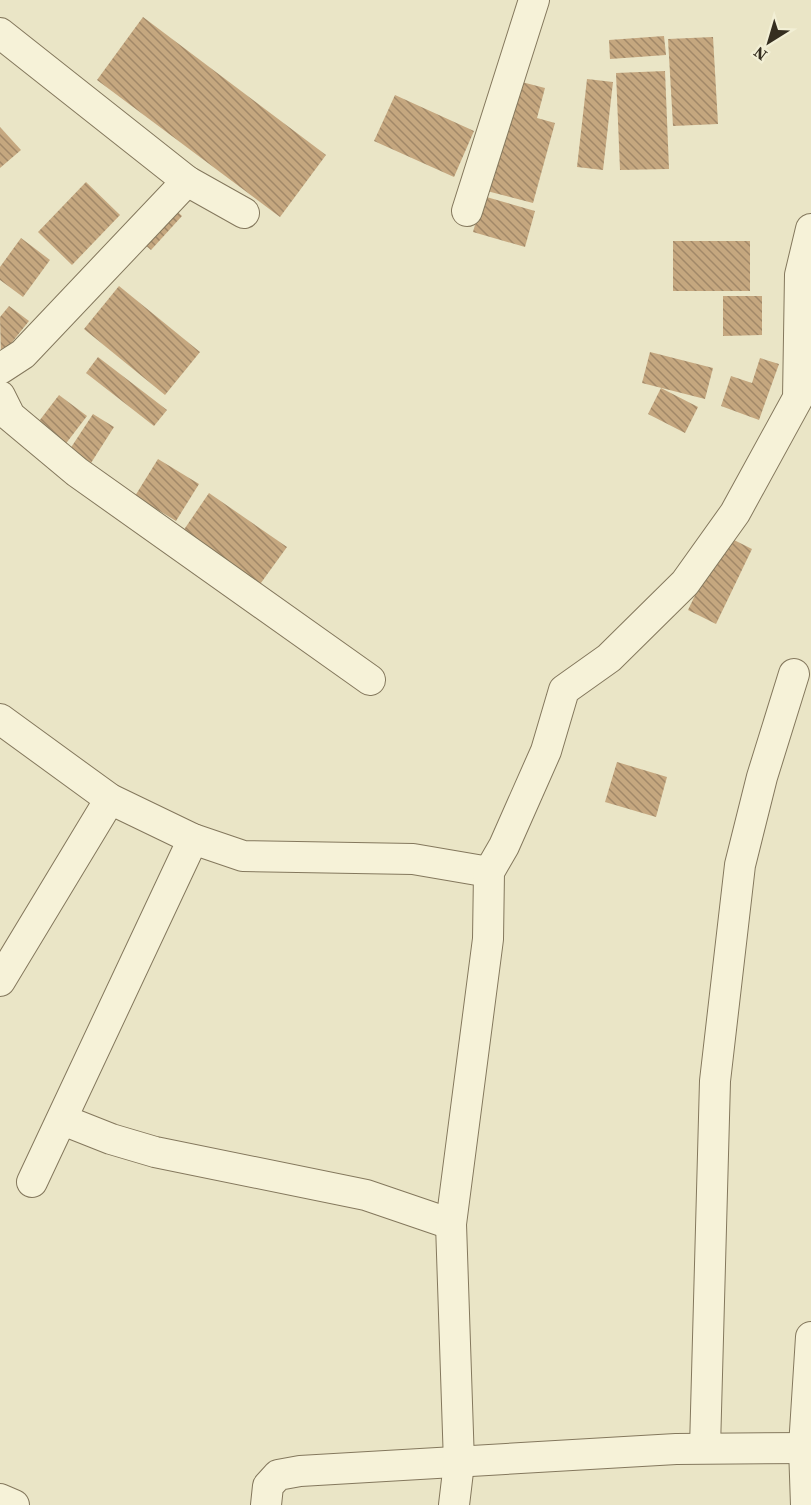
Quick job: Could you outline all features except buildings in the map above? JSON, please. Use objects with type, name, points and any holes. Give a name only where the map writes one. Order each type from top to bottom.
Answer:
[{"type":"street","points":[[467,211],[534,0]]},
{"type":"street","points":[[0,33],[187,181],[244,213]]},
{"type":"street","points":[[0,369],[23,354],[187,181]]},
{"type":"street","points":[[454,1505],[459,1463],[451,1224],[488,939],[489,872],[504,846],[546,751],[564,690],[609,658],[685,583],[735,513],[798,398],[800,274],[811,229]]},
{"type":"street","points":[[0,396],[10,416],[77,472],[370,680]]},
{"type":"street","points":[[705,1448],[715,1081],[741,865],[762,777],[794,674]]},
{"type":"street","points":[[0,718],[110,799],[193,839],[243,856],[413,859],[489,872]]},
{"type":"street","points":[[0,981],[110,799]]},
{"type":"street","points":[[32,1182],[193,839]]},
{"type":"street","points":[[63,1120],[111,1139],[155,1152],[366,1195],[451,1224]]},
{"type":"street","points":[[806,1505],[811,1337]]},
{"type":"street","points":[[266,1505],[268,1486],[278,1474],[705,1448],[807,1447]]},
{"type":"street","points":[[0,1499],[14,1505]]}]
